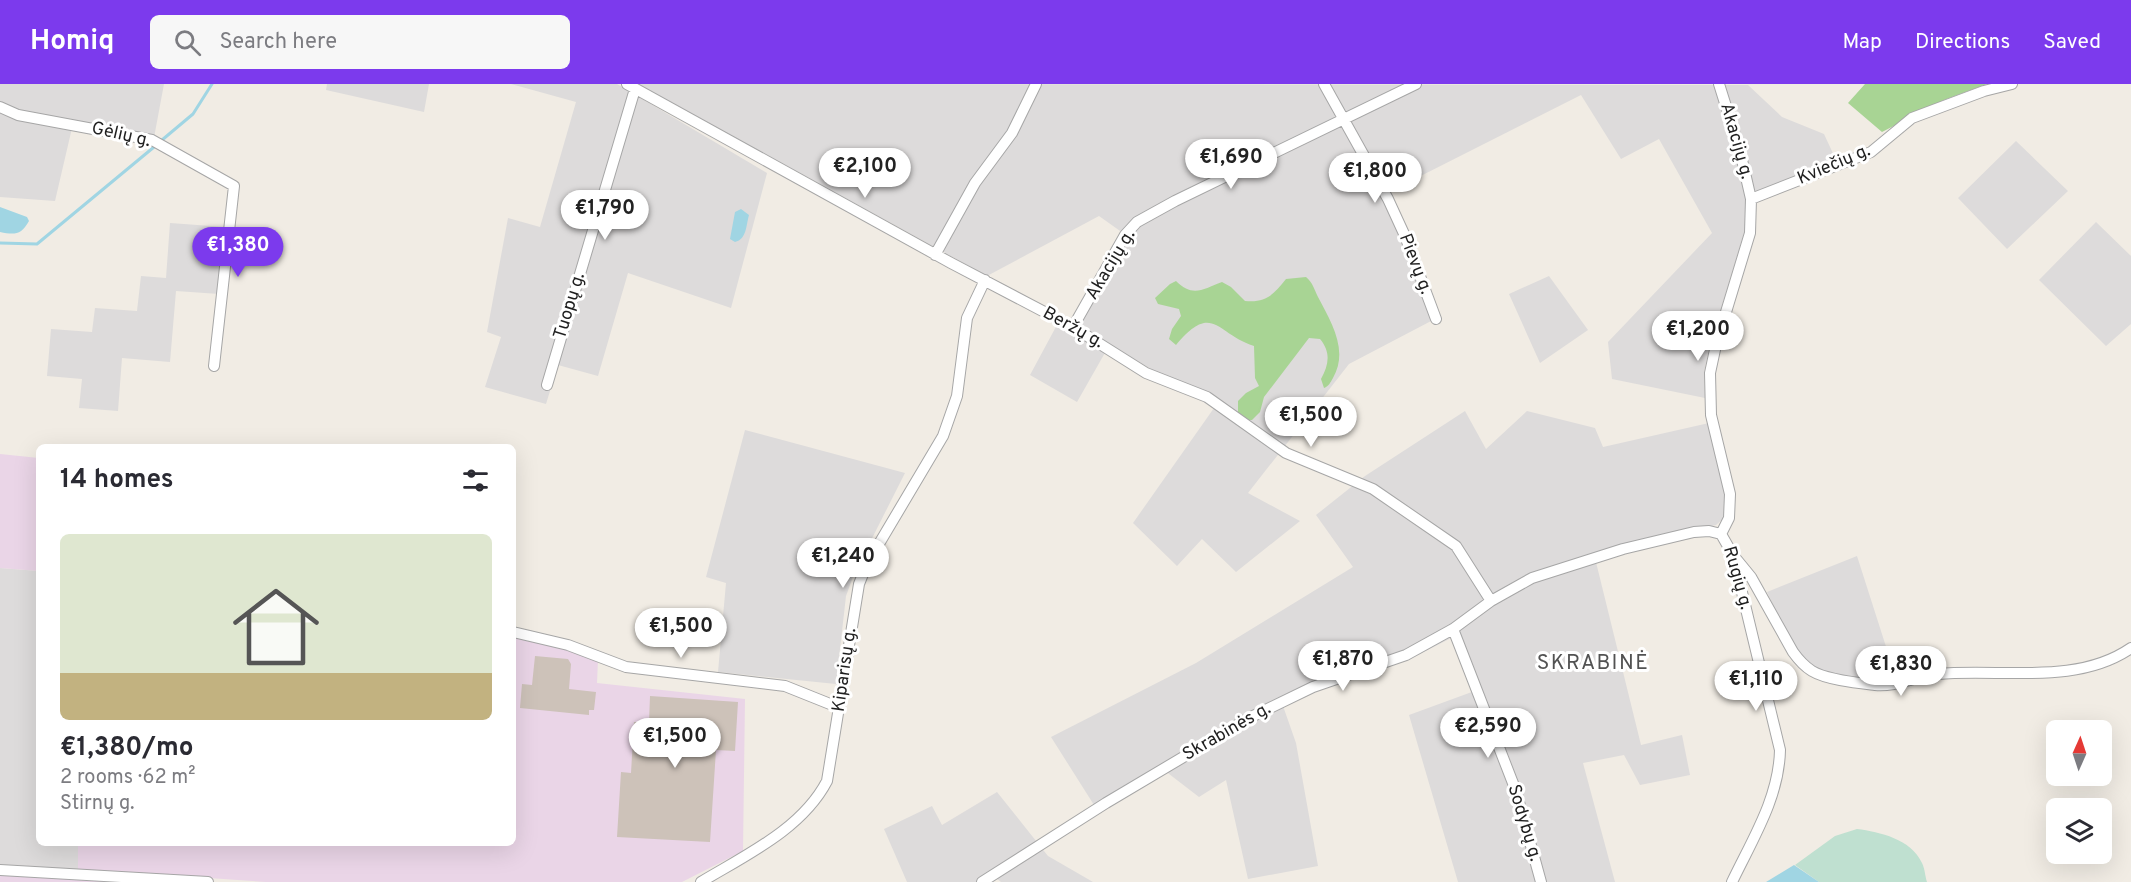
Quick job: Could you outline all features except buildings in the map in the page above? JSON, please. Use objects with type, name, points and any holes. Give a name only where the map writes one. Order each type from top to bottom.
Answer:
[{"type":"street","points":[[935,255],[975,183],[1012,133],[1036,84]]},
{"type":"street","name":"Pievų g.","points":[[1324,84],[1345,119],[1405,236],[1436,319]]},
{"type":"street","name":"Akacijų g.","points":[[1073,327],[1125,235],[1137,222],[1175,201],[1416,84]]},
{"type":"street","name":"Akacijų g.","points":[[1719,84],[1740,151],[1751,199]]},
{"type":"street","name":"Kviečių g.","points":[[1751,199],[1871,152],[1912,118],[1984,91],[2012,84]]},
{"type":"street","name":"Beržų g.","points":[[631,86],[935,255],[1073,327],[1146,373],[1207,398],[1286,453],[1373,489],[1456,546],[1491,601]]},
{"type":"street","name":"Tuopų g.","points":[[547,385],[631,86]]},
{"type":"street","name":"Gėlių g.","points":[[0,107],[18,115],[152,140],[234,186],[214,366]]},
{"type":"street","name":"Rugių g.","points":[[1732,882],[1773,796],[1778,780],[1780,756],[1733,555],[1721,534],[1729,518],[1730,494],[1711,415],[1710,373],[1716,345],[1750,233],[1751,199]]},
{"type":"street","name":"Kiparisų g.","points":[[701,882],[788,826],[814,804],[827,781],[840,708],[851,621],[859,584],[867,564],[943,436],[957,396],[967,318],[985,280]]},
{"type":"street","name":"Skrabinės g.","points":[[982,882],[1106,802],[1258,713],[1313,687],[1406,655],[1453,629],[1491,601],[1532,578],[1588,559],[1694,532],[1709,531],[1721,534]]},
{"type":"street","points":[[1733,555],[1751,577],[1793,652],[1801,662],[1813,672],[1851,682],[1888,685],[1930,674],[1957,672],[2042,673],[2118,657],[2131,648]]},
{"type":"street","name":"Sodybų g.","points":[[1453,629],[1516,791],[1541,882]]},
{"type":"street","points":[[516,633],[568,645],[626,667],[785,686],[840,708]]},
{"type":"street","points":[[0,870],[208,882]]},
{"type":"shaded area","points":[[0,84],[164,84],[153,143],[72,128],[55,201],[0,197]]},
{"type":"shaded area","points":[[327,84],[429,84],[424,112],[326,90]]},
{"type":"shaded area","points":[[511,84],[617,84],[767,173],[731,308],[628,273],[598,376],[558,365],[546,404],[485,387],[501,337],[487,332],[508,218],[540,227],[576,102]]},
{"type":"shaded area","points":[[638,84],[1748,85],[1782,117],[1824,134],[1837,162],[1747,195],[1749,209],[1744,233],[1704,372],[1705,398],[1612,379],[1608,342],[1712,233],[1659,139],[1621,159],[1581,95],[1381,196],[1405,246],[1433,320],[1349,364],[1248,493],[1300,521],[1236,572],[1202,539],[1177,566],[1133,523],[1214,408],[1110,344],[1077,402],[1030,375],[1058,323],[1076,332],[1130,238],[1099,216],[987,276]]},
{"type":"shaded area","points":[[2016,141],[2068,191],[2007,249],[1958,198]]},
{"type":"shaded area","points":[[2096,222],[2131,256],[2131,324],[2106,346],[2039,280]]},
{"type":"shaded area","points":[[170,223],[225,227],[219,294],[176,291],[170,362],[122,358],[118,411],[79,408],[82,379],[47,376],[51,329],[92,332],[95,308],[137,311],[141,276],[166,278]]},
{"type":"shaded area","points":[[1549,276],[1588,330],[1540,363],[1509,294]]},
{"type":"shaded area","points":[[1465,411],[1486,449],[1527,411],[1595,428],[1603,447],[1709,423],[1725,493],[1724,518],[1716,525],[1594,554],[1641,745],[1682,735],[1690,775],[1640,785],[1624,755],[1583,763],[1615,882],[1458,882],[1409,715],[1480,689],[1459,634],[1418,655],[1341,680],[1283,706],[1296,743],[1318,866],[1248,879],[1226,780],[1199,797],[1160,767],[1094,805],[1051,737],[1196,663],[1353,567],[1316,515],[1365,476]]},
{"type":"shaded area","points":[[745,430],[905,473],[854,574],[846,596],[836,684],[718,672],[726,583],[706,577]]},
{"type":"shaded area","points":[[0,454],[36,458],[36,571],[0,568]]},
{"type":"shaded area","points":[[1857,556],[1897,681],[1844,676],[1814,668],[1798,653],[1767,592]]},
{"type":"shaded area","points":[[0,568],[36,571],[36,846],[78,846],[78,869],[0,865]]},
{"type":"shaded area","points":[[516,636],[566,648],[598,660],[597,683],[745,699],[743,851],[682,882],[266,882],[78,869],[78,846],[516,846]]},
{"type":"shaded area","points":[[997,792],[1048,856],[1093,882],[1001,882],[991,874],[976,882],[907,882],[884,829],[932,806],[942,825]]},
{"type":"shaded area","points":[[0,874],[125,882],[0,882]]},
{"type":"green space","points":[[1865,84],[1987,84],[1944,100],[1882,132],[1848,103]]},
{"type":"green space","points":[[1306,277],[1333,326],[1339,347],[1337,368],[1333,378],[1324,388],[1321,379],[1327,364],[1326,349],[1320,339],[1309,338],[1264,397],[1260,412],[1252,420],[1245,420],[1238,413],[1238,401],[1246,393],[1259,386],[1255,378],[1254,346],[1241,341],[1215,324],[1207,323],[1198,325],[1188,332],[1176,345],[1169,339],[1172,329],[1181,316],[1179,309],[1158,304],[1155,298],[1176,281],[1193,291],[1222,282],[1231,287],[1245,301],[1258,301],[1273,294],[1286,279]]},
{"type":"green space","points":[[1857,829],[1875,832],[1903,842],[1922,863],[1927,882],[1819,882],[1795,865],[1835,836]]},
{"type":"water","points":[[0,207],[27,217],[29,221],[17,233],[0,232]]},
{"type":"water","points":[[741,209],[749,215],[744,235],[735,242],[730,239],[735,212]]},
{"type":"water","points":[[1794,865],[1819,882],[1766,882]]},
{"type":"waterway","points":[[162,140],[193,114],[212,84]]},
{"type":"waterway","points":[[0,243],[37,244],[154,147]]},
{"type":"district","name":"SKRABINĖ","points":[[1593,663]]}]
